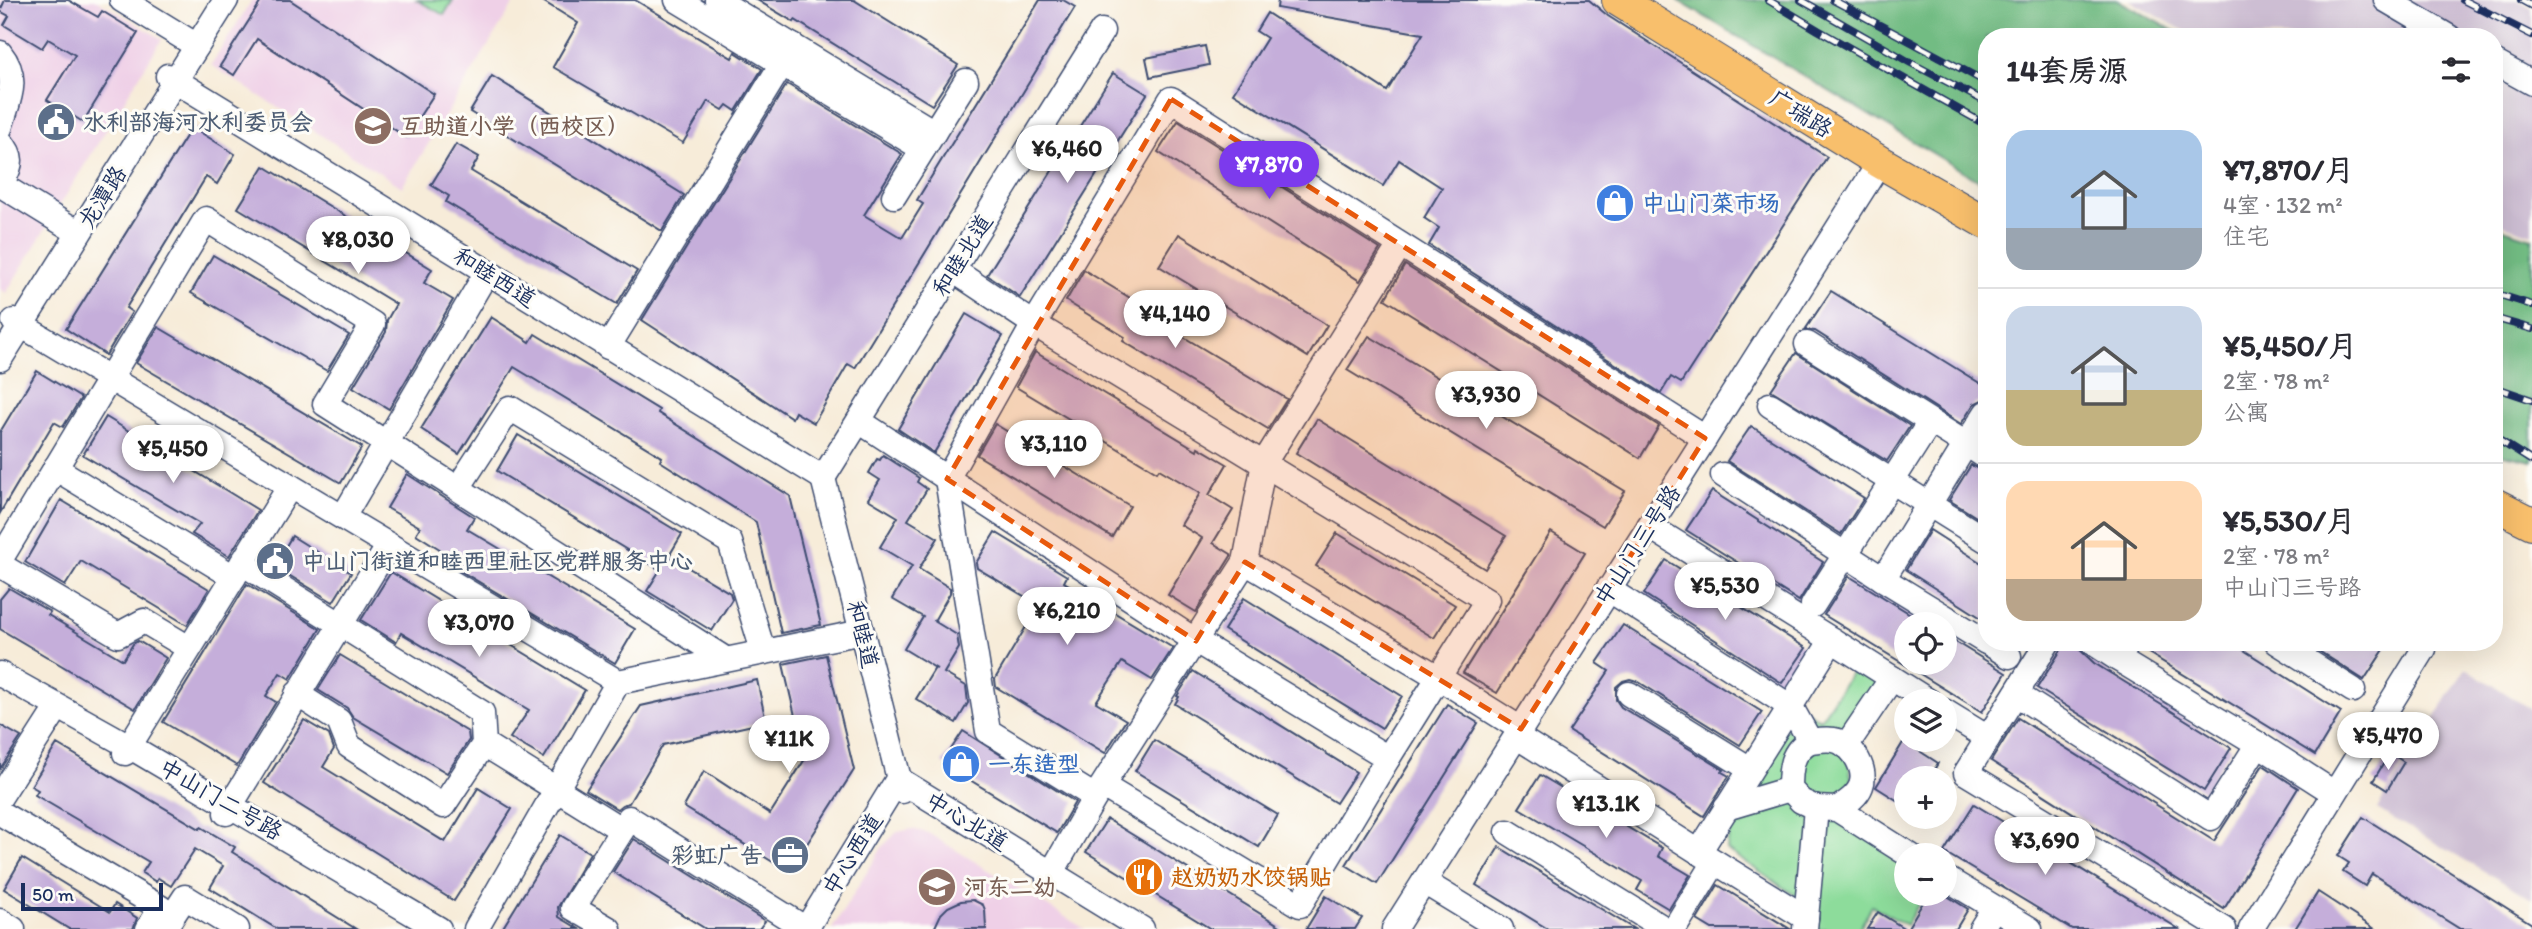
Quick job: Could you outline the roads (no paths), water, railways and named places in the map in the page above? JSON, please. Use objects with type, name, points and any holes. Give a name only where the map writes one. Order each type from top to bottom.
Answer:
[{"type":"main road","name":"广瑞路","points":[[1618,0],[1880,162],[1978,218]]},
{"type":"main road","points":[[2503,508],[2532,523]]},
{"type":"street","points":[[122,0],[193,44]]},
{"type":"street","name":"龙潭路","points":[[193,44],[215,0]]},
{"type":"street","name":"龙潭路","points":[[0,359],[18,323],[193,44],[226,0]]},
{"type":"street","points":[[677,0],[788,55],[929,140]]},
{"type":"street","points":[[717,0],[788,55]]},
{"type":"street","points":[[2386,0],[2434,28]]},
{"type":"street","name":"和睦北道","points":[[823,478],[1102,31]]},
{"type":"street","points":[[0,53],[9,65],[13,81],[0,128]]},
{"type":"street","points":[[608,347],[788,55]]},
{"type":"street","points":[[2503,67],[2532,83]]},
{"type":"street","name":"和睦西道","points":[[171,79],[823,478]]},
{"type":"street","points":[[894,197],[966,81]]},
{"type":"street","points":[[953,270],[1034,324],[1487,600],[1300,905],[988,731],[947,479],[1034,324],[1171,99],[1705,438]]},
{"type":"street","points":[[0,141],[9,151],[11,163],[0,186],[76,231]]},
{"type":"street","name":"中山门三号路","points":[[1394,929],[1880,162]]},
{"type":"street","points":[[0,559],[206,219],[373,324],[325,404],[725,659]]},
{"type":"street","points":[[1050,876],[1099,792],[1245,562],[1264,463],[1400,246]]},
{"type":"street","points":[[342,517],[487,272]]},
{"type":"street","points":[[18,323],[618,682],[862,632]]},
{"type":"street","name":"龙潭路","points":[[0,344],[18,323]]},
{"type":"street","points":[[1807,344],[1976,450],[1930,505],[1883,579]]},
{"type":"street","points":[[1770,405],[1978,535]]},
{"type":"street","points":[[458,488],[510,408],[730,542],[763,651]]},
{"type":"street","points":[[859,421],[1196,641],[1388,758]]},
{"type":"street","points":[[1813,605],[1930,422]]},
{"type":"street","points":[[55,468],[339,624],[482,713],[484,744],[443,806],[349,746],[339,721],[297,694]]},
{"type":"street","points":[[1723,475],[1844,555],[1978,637]]},
{"type":"street","name":"和睦道","points":[[823,478],[900,785]]},
{"type":"street","points":[[127,749],[289,486]]},
{"type":"street","points":[[1649,526],[1909,689]]},
{"type":"street","points":[[228,809],[389,545]]},
{"type":"street","points":[[1245,562],[1438,677],[1805,923],[1827,808]]},
{"type":"street","points":[[0,565],[118,635],[144,621],[189,649]]},
{"type":"street","points":[[1608,589],[1791,707],[1810,741]]},
{"type":"street","points":[[1674,929],[1726,808],[1832,640]]},
{"type":"street","points":[[2001,651],[2009,656]]},
{"type":"street","points":[[2042,651],[1966,773],[2224,929]]},
{"type":"street","points":[[2124,651],[2334,793]]},
{"type":"street","points":[[2291,651],[2353,690]]},
{"type":"street","points":[[2251,929],[2423,651]]},
{"type":"street","name":"中山门二号路","points":[[0,674],[55,711]]},
{"type":"street","points":[[1846,746],[1892,678]]},
{"type":"street","points":[[476,929],[618,682]]},
{"type":"street","name":"中山门二号路","points":[[0,684],[127,749],[422,929]]},
{"type":"street","points":[[1629,694],[1750,769]]},
{"type":"street","points":[[2015,694],[2211,818],[2258,744]]},
{"type":"street","points":[[0,797],[55,711]]},
{"type":"street","points":[[1957,719],[1988,738]]},
{"type":"street","points":[[1827,808],[1850,800],[1861,786],[1862,769],[1856,757],[1837,741],[1810,741],[1800,746],[1792,762],[1790,789],[1801,801],[1827,808],[1894,846]]},
{"type":"street","points":[[484,744],[622,830]]},
{"type":"street","name":"中心北道","points":[[900,785],[1142,929]]},
{"type":"street","name":"中心西道","points":[[806,929],[900,785]]},
{"type":"street","name":"中心西道","points":[[817,929],[900,785]]},
{"type":"street","points":[[1726,808],[1790,789]]},
{"type":"street","name":"中山门二号路","points":[[228,809],[439,929]]},
{"type":"street","points":[[0,813],[161,908],[148,929]]},
{"type":"street","points":[[609,929],[573,908],[629,818],[806,929]]},
{"type":"street","points":[[1508,832],[1636,921],[1665,929]]},
{"type":"street","name":"中心北道","points":[[1050,876],[1127,929]]},
{"type":"street","points":[[1423,882],[1501,929]]},
{"type":"street","points":[[1957,889],[1988,919],[2030,929]]},
{"type":"street","points":[[164,929],[185,897],[237,929]]},
{"type":"street","points":[[0,921],[13,929]]},
{"type":"railway","points":[[1768,0],[1978,120]]},
{"type":"railway","points":[[1801,0],[1978,98]]},
{"type":"railway","points":[[1833,0],[1978,78]]},
{"type":"railway","points":[[2463,0],[2532,35]]},
{"type":"railway","points":[[2521,0],[2532,6]]},
{"type":"railway","points":[[2503,296],[2532,305]]},
{"type":"railway","points":[[2503,321],[2532,329]]},
{"type":"railway","points":[[2503,390],[2532,400]]},
{"type":"railway","points":[[2503,443],[2532,461]]},
{"type":"place","name":"水利部海河水利委员会","points":[[56,122]]},
{"type":"place","name":"互助道小学（西校区）","points":[[373,126]]},
{"type":"place","name":"中山门菜市场","points":[[1615,203]]},
{"type":"place","name":"中山门街道和睦西里社区党群服务中心","points":[[275,561]]},
{"type":"place","name":"一东造型","points":[[961,764]]},
{"type":"place","name":"彩虹广告","points":[[790,855]]},
{"type":"place","name":"赵奶奶水饺锅贴","points":[[1144,877]]},
{"type":"place","name":"河东二幼","points":[[937,887]]}]
